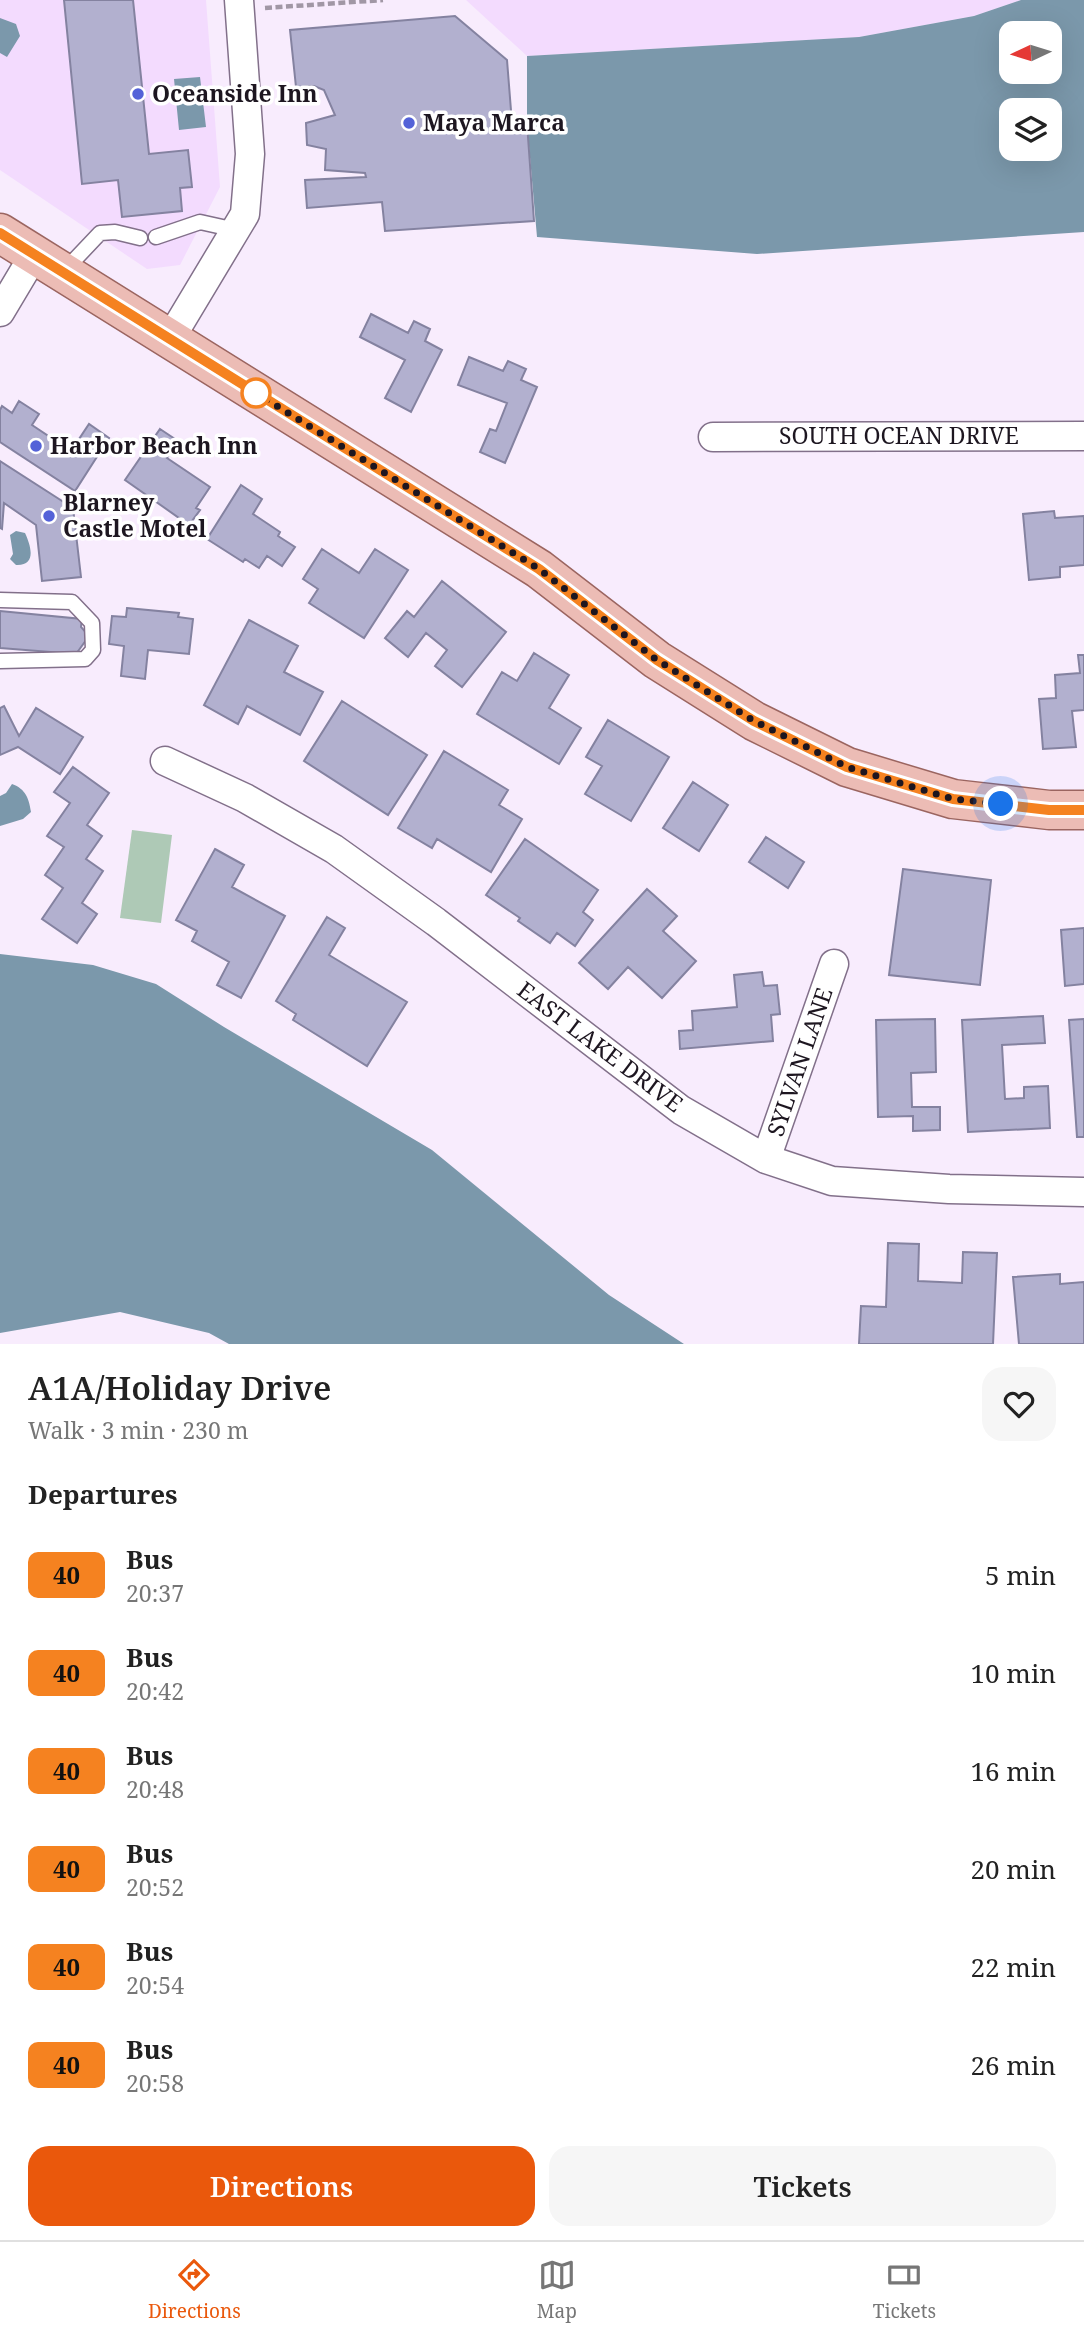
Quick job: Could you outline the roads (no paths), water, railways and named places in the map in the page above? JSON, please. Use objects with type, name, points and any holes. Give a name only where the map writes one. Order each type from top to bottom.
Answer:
[{"type":"main road","points":[[0,233],[539,569],[657,660],[754,721],[847,767],[953,799],[1049,810],[1084,810]]},
{"type":"street","points":[[170,339],[246,215],[250,154],[239,5]]},
{"type":"street","points":[[0,312],[48,264]]},
{"type":"street","name":"SOUTH OCEAN DRIVE","points":[[713,437],[1084,436]]},
{"type":"street","name":"EAST LAKE DRIVE","points":[[165,761],[245,798],[334,849],[436,922],[681,1110],[766,1159],[832,1181],[949,1189],[1084,1192]]},
{"type":"street","name":"SYLVAN LANE","points":[[766,1159],[834,964]]},
{"type":"lane","points":[[156,237],[200,222],[236,230]]},
{"type":"lane","points":[[48,264],[100,233],[115,232],[140,238]]},
{"type":"lane","points":[[0,600],[72,602],[92,623],[93,650],[85,659],[0,661]]},
{"type":"water","points":[[1021,0],[1084,0],[1084,232],[757,254],[537,237],[527,123],[527,56],[859,37],[974,16]]},
{"type":"water","points":[[0,18],[16,24],[20,36],[7,57],[0,53]]},
{"type":"water","points":[[200,77],[206,127],[179,130],[174,79]]},
{"type":"water","points":[[16,531],[25,533],[31,554],[27,562],[16,565],[10,559],[13,554],[10,535]]},
{"type":"water","points":[[12,784],[26,795],[31,812],[23,819],[0,826],[0,796],[6,793]]},
{"type":"water","points":[[0,954],[93,965],[156,984],[432,1150],[609,1295],[684,1344],[229,1344],[209,1333],[120,1312],[0,1333]]},
{"type":"place","name":"Oceanside Inn","points":[[138,94]]},
{"type":"place","name":"Maya Marca","points":[[409,123]]},
{"type":"place","name":"Harbor Beach Inn","points":[[36,446]]},
{"type":"place","name":"Blarney Castle Motel","points":[[49,516]]}]
